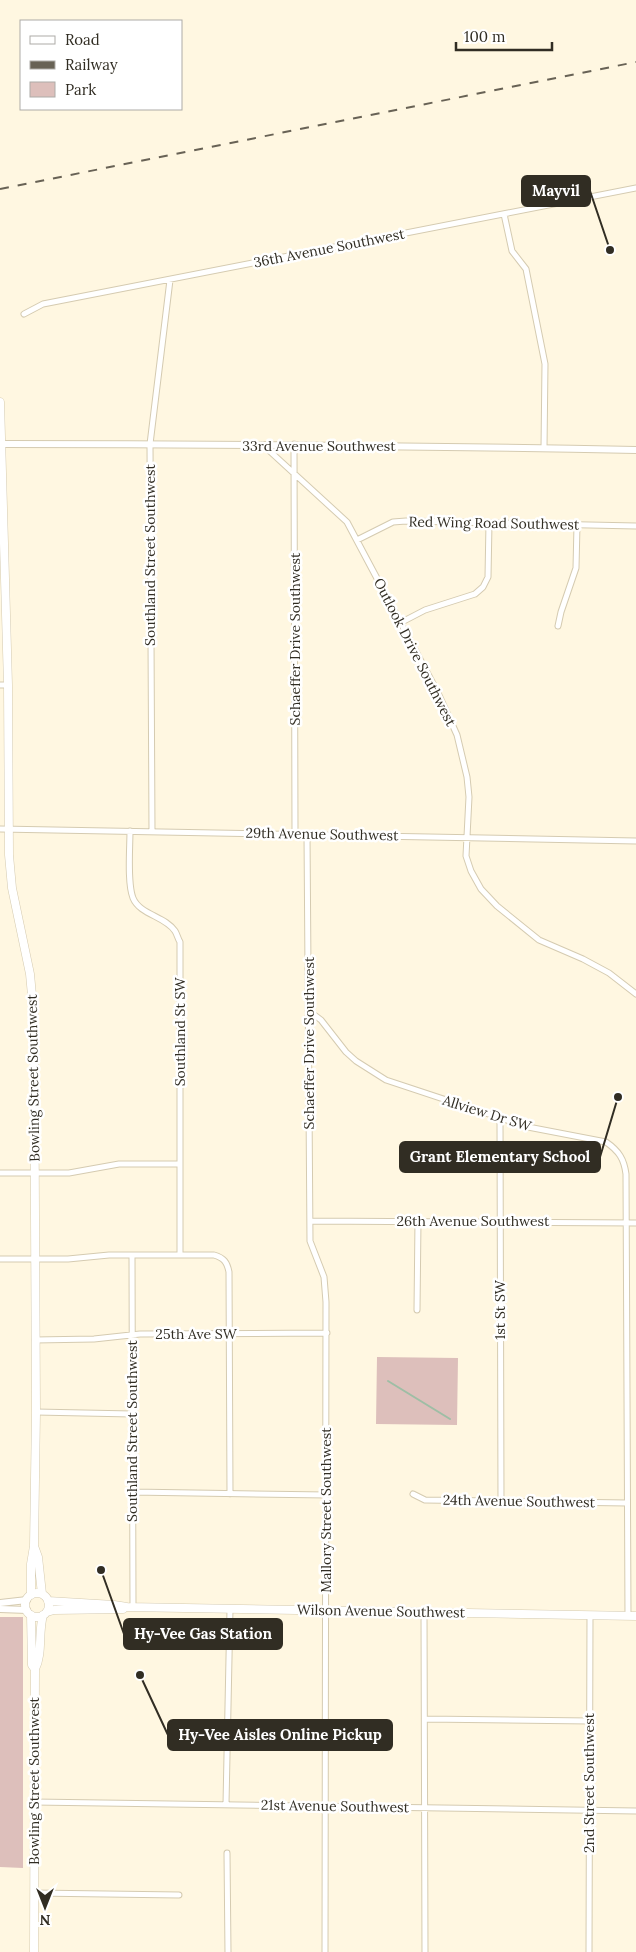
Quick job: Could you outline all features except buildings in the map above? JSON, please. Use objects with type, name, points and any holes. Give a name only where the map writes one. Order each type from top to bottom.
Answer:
[{"type":"main road","name":"Bowling Street Southwest","points":[[0,402],[4,685],[12,888],[30,974],[34,1006],[36,1412],[34,1546],[29,1598]]},
{"type":"main road","name":"Bowling Street Southwest","points":[[34,1546],[38,1557],[42,1594]]},
{"type":"main road","points":[[37,1593],[42,1594],[48,1601],[49,1606],[45,1614],[38,1617],[29,1613],[29,1598],[37,1593]]},
{"type":"main road","name":"Wilson Avenue Southwest","points":[[48,1601],[130,1607],[632,1616]]},
{"type":"main road","name":"Wilson Avenue Southwest","points":[[45,1614],[58,1610],[119,1610],[130,1607]]},
{"type":"main road","name":"Bowling Street Southwest","points":[[29,1613],[32,1665],[35,1669]]},
{"type":"main road","name":"Bowling Street Southwest","points":[[34,1952],[35,1669],[39,1661],[40,1624],[45,1614]]},
{"type":"street","name":"36th Avenue Southwest","points":[[24,314],[42,304],[636,188]]},
{"type":"street","points":[[504,214],[512,251],[526,269],[545,364],[544,448]]},
{"type":"street","name":"Southland Street Southwest","points":[[152,831],[150,444],[170,280]]},
{"type":"street","name":"33rd Avenue Southwest","points":[[1,444],[294,444],[636,450]]},
{"type":"street","name":"Schaeffer Drive Southwest","points":[[294,444],[295,834]]},
{"type":"street","name":"Outlook Drive Southwest","points":[[263,445],[347,522],[438,693],[457,735],[467,777],[469,797],[466,856],[471,871],[482,889],[497,906],[539,940],[590,962],[609,973],[636,994]]},
{"type":"street","name":"Red Wing Road Southwest","points":[[357,540],[393,522],[636,526]]},
{"type":"street","points":[[400,623],[425,610],[475,594],[483,587],[488,577],[489,523]]},
{"type":"street","points":[[558,626],[576,568],[577,525]]},
{"type":"street","name":"29th Avenue Southwest","points":[[0,829],[636,841]]},
{"type":"street","name":"Southland St SW","points":[[130,832],[130,888],[133,899],[140,907],[168,924],[175,931],[180,942],[180,1255]]},
{"type":"street","name":"Schaeffer Drive Southwest","points":[[307,834],[310,1221]]},
{"type":"street","name":"Allview Dr SW","points":[[309,1011],[321,1020],[346,1052],[376,1074],[402,1086],[500,1119],[528,1127],[606,1142],[616,1149],[625,1164],[627,1503],[632,1616]]},
{"type":"street","name":"1st St SW","points":[[500,1119],[501,1501]]},
{"type":"street","points":[[0,1172],[69,1173],[119,1164],[180,1164]]},
{"type":"street","name":"26th Avenue Southwest","points":[[310,1221],[636,1223]]},
{"type":"street","name":"Mallory Street Southwest","points":[[310,1221],[310,1241],[326,1287],[327,1333],[325,1952]]},
{"type":"street","points":[[417,1310],[418,1221]]},
{"type":"street","points":[[0,1259],[35,1260],[132,1255],[214,1255],[222,1258],[227,1263],[229,1272],[230,1494]]},
{"type":"street","name":"Southland Street Southwest","points":[[130,1607],[132,1255]]},
{"type":"street","name":"25th Ave SW","points":[[35,1340],[87,1340],[132,1335],[327,1333]]},
{"type":"street","points":[[36,1412],[132,1414]]},
{"type":"street","points":[[132,1492],[327,1496]]},
{"type":"street","name":"24th Avenue Southwest","points":[[413,1494],[425,1500],[627,1503]]},
{"type":"street","points":[[0,1603],[29,1598]]},
{"type":"street","points":[[0,1609],[29,1613]]},
{"type":"street","points":[[226,1804],[230,1609]]},
{"type":"street","points":[[424,1612],[425,1952]]},
{"type":"street","name":"2nd Street Southwest","points":[[589,1952],[590,1615]]},
{"type":"street","points":[[425,1718],[590,1721]]},
{"type":"street","name":"21st Avenue Southwest","points":[[34,1802],[636,1811]]},
{"type":"street","points":[[227,1853],[228,1952]]},
{"type":"street","points":[[34,1893],[179,1895]]},
{"type":"green space","points":[[377,1357],[458,1358],[457,1425],[376,1424]]},
{"type":"green space","points":[[0,1617],[23,1617],[23,1868],[0,1867]]},
{"type":"waterway","points":[[388,1381],[450,1419]]},
{"type":"railway","points":[[0,189],[636,62]]},
{"type":"place","name":"Mayvil","points":[[610,250]]},
{"type":"place","name":"Grant Elementary School","points":[[618,1097]]},
{"type":"place","name":"Hy-Vee Gas Station","points":[[101,1570]]},
{"type":"place","name":"Hy-Vee Aisles Online Pickup","points":[[140,1675]]}]
